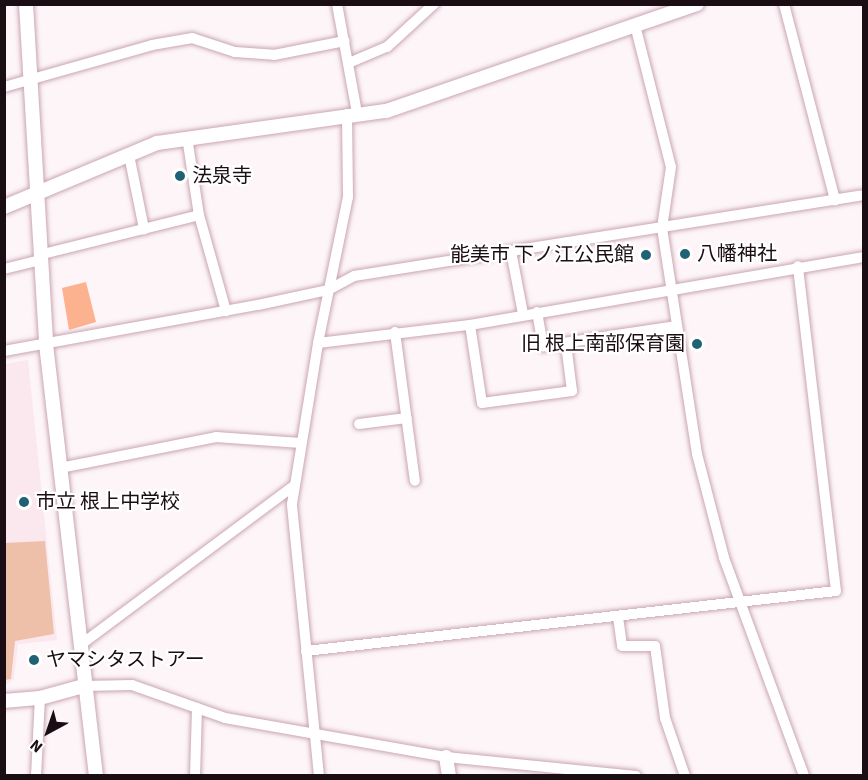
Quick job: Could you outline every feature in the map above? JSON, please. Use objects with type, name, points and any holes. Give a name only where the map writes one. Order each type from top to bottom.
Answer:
[{"type":"street","points":[[26,4],[39,258],[46,344],[79,646],[96,776]]},
{"type":"street","points":[[319,776],[292,504],[318,343],[348,197],[352,114],[351,62],[337,4]]},
{"type":"street","points":[[351,62],[387,47],[434,4]]},
{"type":"street","points":[[4,207],[36,196],[157,143],[386,111],[697,4]]},
{"type":"street","points":[[784,4],[835,200]]},
{"type":"street","points":[[635,25],[671,167],[662,228],[697,454],[724,558],[804,776]]},
{"type":"street","points":[[6,82],[152,45],[192,38],[235,52],[274,55],[345,41]]},
{"type":"street","points":[[187,137],[199,215],[226,312]]},
{"type":"street","points":[[129,155],[144,229]]},
{"type":"street","points":[[4,351],[226,312],[328,290],[354,276],[864,195]]},
{"type":"street","points":[[4,269],[199,215]]},
{"type":"street","points":[[511,251],[523,314]]},
{"type":"street","points":[[318,343],[395,332],[470,325],[864,256]]},
{"type":"street","points":[[306,651],[741,604],[836,591],[798,266]]},
{"type":"street","points":[[537,312],[543,346],[677,326]]},
{"type":"street","points":[[470,325],[482,403],[572,391],[566,344]]},
{"type":"street","points":[[395,332],[415,481]]},
{"type":"street","points":[[359,424],[407,418]]},
{"type":"street","points":[[60,468],[216,437],[301,443]]},
{"type":"street","points":[[79,646],[294,486]]},
{"type":"street","points":[[618,617],[622,646],[655,646],[665,718],[685,776]]},
{"type":"street","points":[[4,701],[40,698],[84,686],[132,685],[225,718],[446,757],[636,776]]},
{"type":"street","points":[[36,776],[40,698]]},
{"type":"street","points":[[195,776],[197,708]]},
{"type":"street","points":[[446,757],[449,776]]},
{"type":"shaded area","points":[[86,282],[96,322],[69,330],[62,288]]},
{"type":"shaded area","name":"市立 根上中学校","points":[[28,360],[57,640],[18,644],[14,679],[5,685],[5,364]]},
{"type":"shaded area","points":[[45,541],[54,634],[15,641],[11,679],[5,680],[5,543]]},
{"type":"place","name":"法泉寺","points":[[180,176]]},
{"type":"place","name":"八幡神社","points":[[685,254]]},
{"type":"place","name":"能美市 下ノ江公民館","points":[[646,255]]},
{"type":"place","name":"旧 根上南部保育園","points":[[697,344]]},
{"type":"place","name":"市立 根上中学校","points":[[24,502]]},
{"type":"place","name":"ヤマシタストアー","points":[[34,660]]}]
